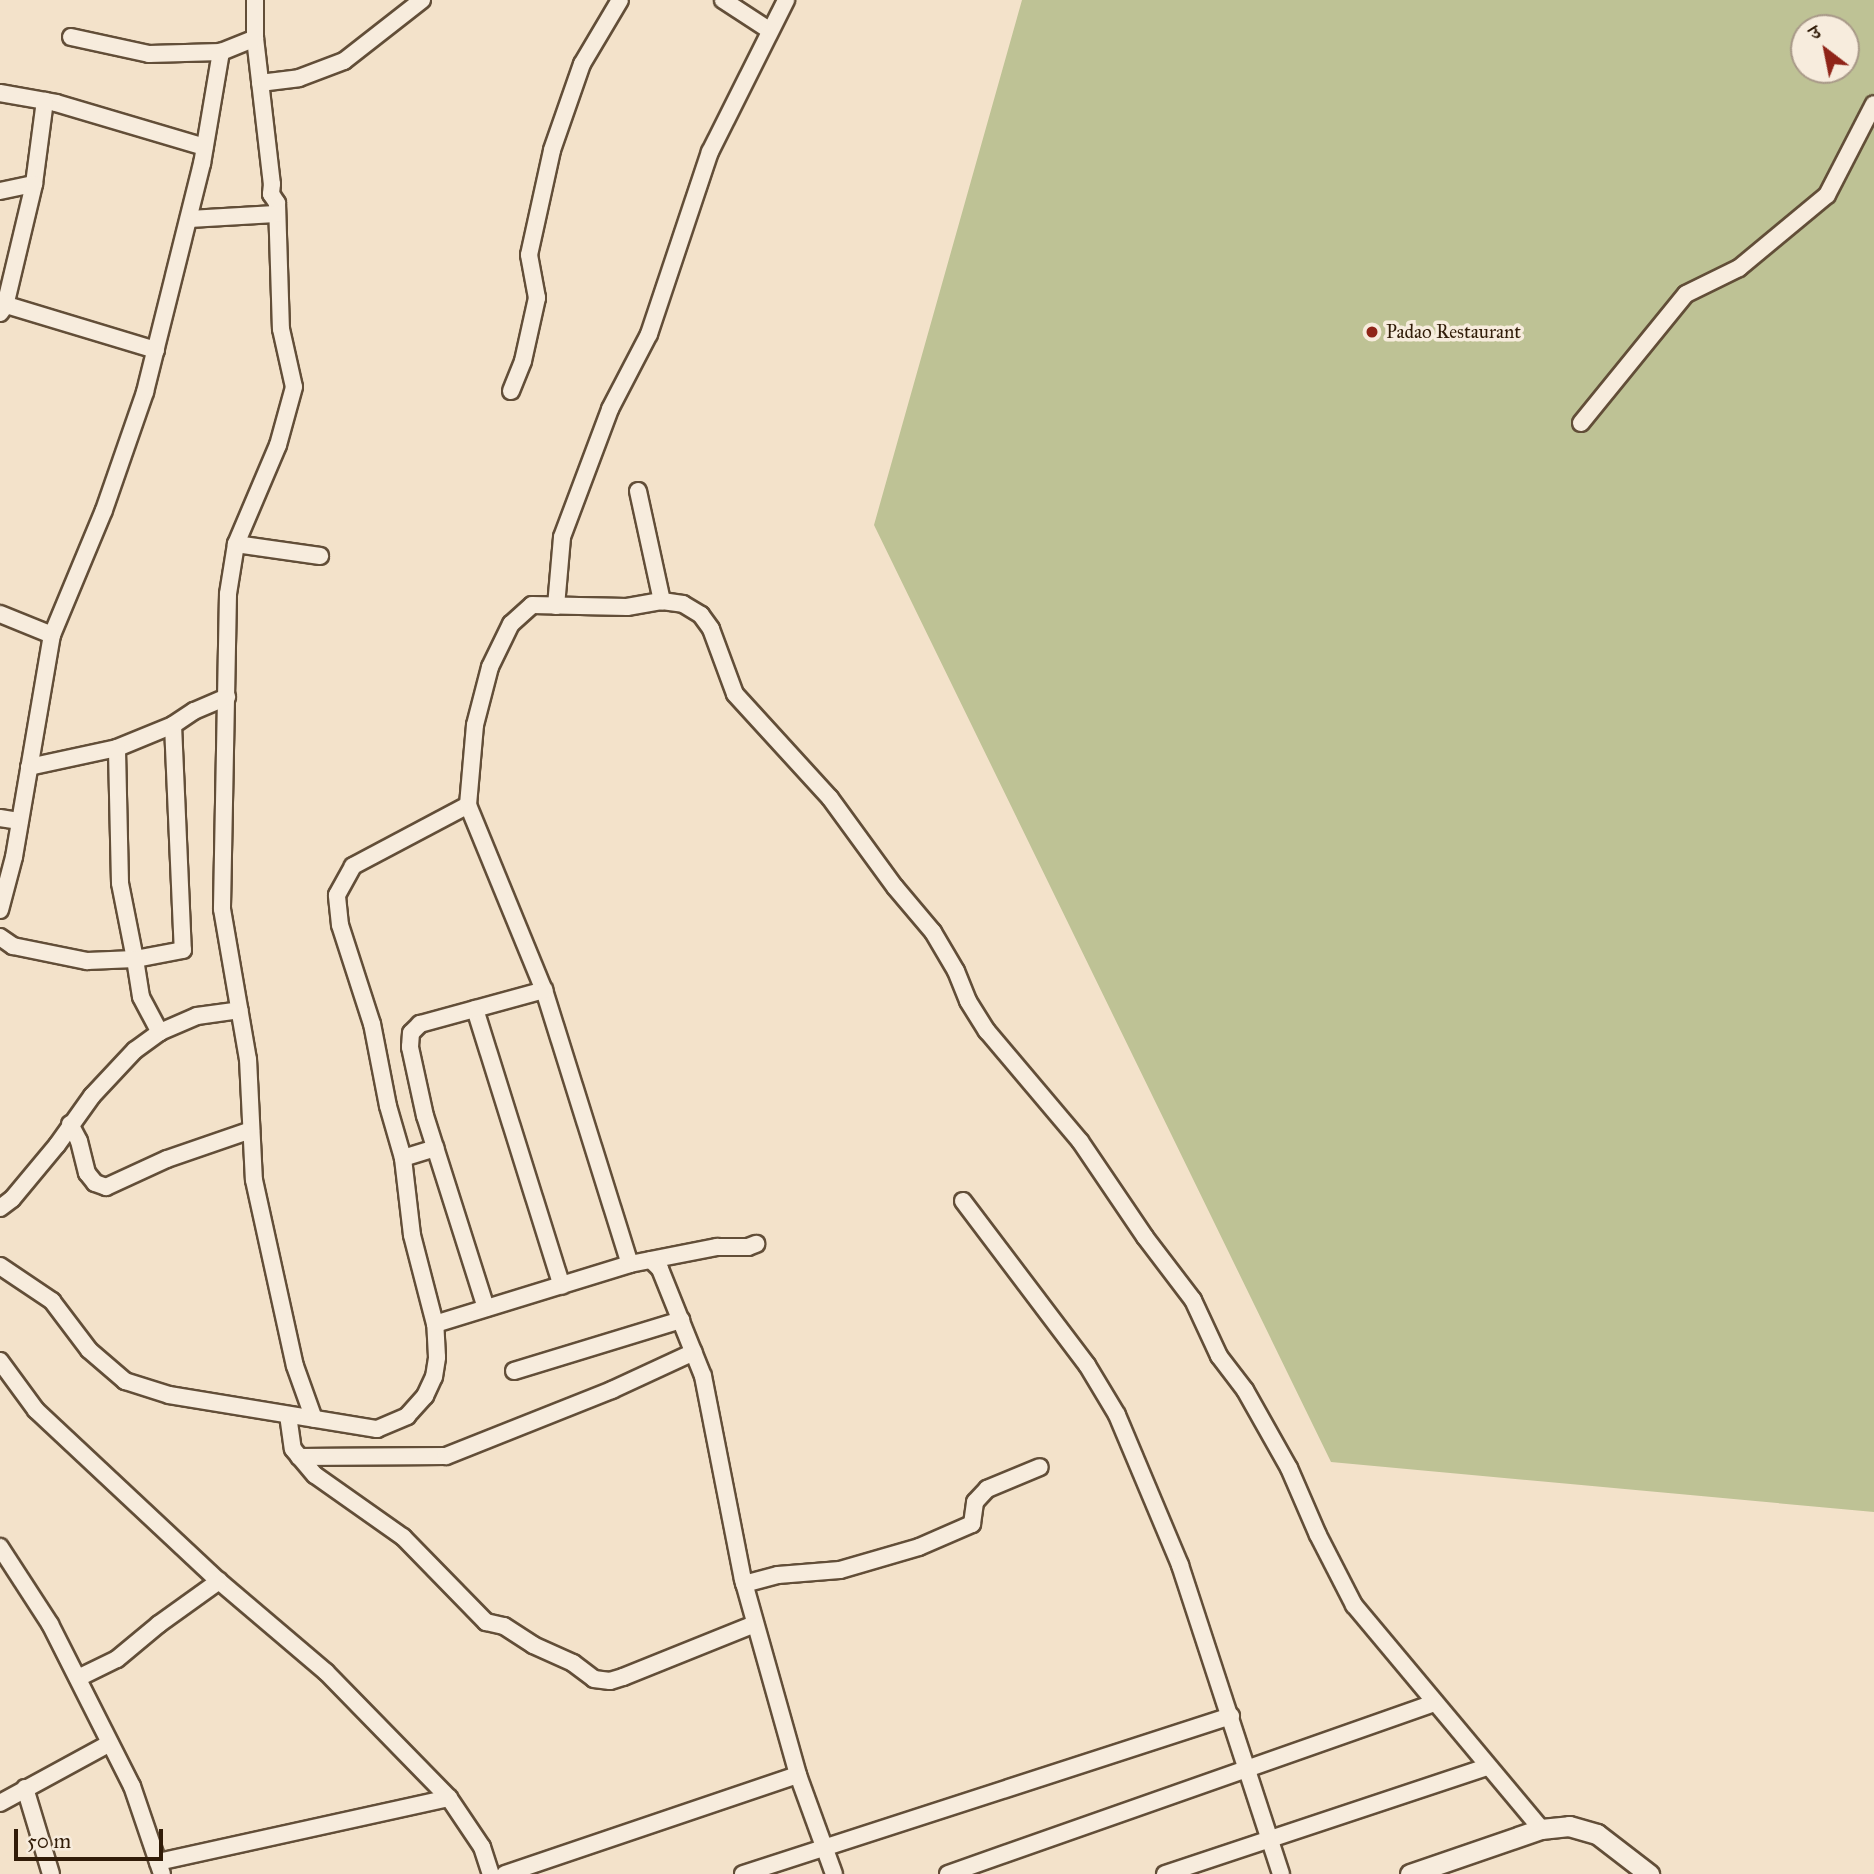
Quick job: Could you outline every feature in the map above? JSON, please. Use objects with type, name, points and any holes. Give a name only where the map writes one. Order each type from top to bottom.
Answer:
[{"type":"street","points":[[255,0],[255,38],[271,194],[277,203],[281,329],[294,387],[278,444],[236,544],[228,594],[222,909],[248,1059],[254,1180],[295,1367],[314,1419]]},
{"type":"street","points":[[260,83],[299,78],[344,61],[422,0]]},
{"type":"street","points":[[511,391],[523,361],[537,298],[529,255],[552,150],[582,64],[620,0]]},
{"type":"street","points":[[723,0],[769,30]]},
{"type":"street","points":[[556,606],[562,537],[610,409],[649,334],[710,152],[786,0]]},
{"type":"street","points":[[71,37],[149,54],[222,52],[255,38]]},
{"type":"street","points":[[0,910],[20,821],[52,635],[104,510],[156,350],[205,147],[222,52]]},
{"type":"street","points":[[0,93],[45,101],[205,147]]},
{"type":"street","points":[[45,101],[34,184],[2,307],[156,350]]},
{"type":"street","points":[[1581,423],[1686,294],[1739,268],[1827,195],[1874,104]]},
{"type":"street","points":[[0,191],[34,184]]},
{"type":"street","points":[[189,219],[276,214]]},
{"type":"street","points":[[638,491],[662,601]]},
{"type":"street","points":[[236,544],[320,555]]},
{"type":"street","points":[[630,1264],[544,990],[468,805],[475,725],[490,667],[511,624],[532,606],[627,607],[662,601],[683,604],[701,615],[711,629],[735,694],[830,798],[933,932],[956,971],[968,1001],[987,1031],[1080,1141],[1145,1237],[1193,1300],[1219,1356],[1245,1390],[1289,1468],[1318,1535],[1354,1605],[1486,1767],[1541,1829]]},
{"type":"street","points":[[0,614],[52,635]]},
{"type":"street","points":[[29,767],[117,748],[173,725],[194,711],[227,697]]},
{"type":"street","points":[[0,937],[13,946],[87,961],[135,959],[183,950],[173,725]]},
{"type":"street","points":[[117,748],[120,883],[141,997],[160,1032]]},
{"type":"street","points":[[0,1266],[52,1301],[89,1350],[125,1381],[169,1395],[377,1429],[407,1416],[425,1396],[434,1377],[437,1357],[435,1324],[412,1235],[402,1158],[387,1106],[372,1024],[340,925],[337,895],[353,866],[468,805]]},
{"type":"street","points":[[0,818],[20,821]]},
{"type":"street","points":[[486,1308],[435,1148],[410,1047],[411,1033],[420,1024],[544,990]]},
{"type":"street","points":[[475,1009],[562,1286]]},
{"type":"street","points":[[0,1208],[30,1178],[92,1096],[135,1050],[160,1032],[197,1016],[240,1010]]},
{"type":"street","points":[[70,1124],[79,1141],[87,1174],[95,1183],[106,1187],[167,1159],[251,1130]]},
{"type":"street","points":[[402,1158],[435,1148]]},
{"type":"street","points":[[963,1201],[1087,1365],[1117,1415],[1180,1565],[1282,1874]]},
{"type":"street","points":[[435,1324],[630,1264],[717,1247],[748,1247],[756,1244]]},
{"type":"street","points":[[651,1260],[660,1269],[704,1376],[744,1584],[798,1775],[834,1874]]},
{"type":"street","points":[[514,1371],[681,1320]]},
{"type":"street","points":[[294,1446],[446,1456],[612,1390],[694,1352]]},
{"type":"street","points":[[0,1361],[36,1410],[219,1581],[326,1672],[449,1798],[482,1847],[491,1874]]},
{"type":"street","points":[[288,1415],[294,1446],[316,1475],[365,1513],[403,1537],[486,1622],[504,1626],[533,1645],[573,1663],[594,1679],[610,1681],[623,1677],[755,1624]]},
{"type":"street","points":[[744,1584],[778,1575],[840,1570],[919,1547],[972,1524],[975,1502],[987,1489],[1040,1468]]},
{"type":"street","points":[[0,1547],[50,1624],[132,1786],[160,1868],[449,1798]]},
{"type":"street","points":[[78,1678],[117,1659],[159,1624],[219,1581]]},
{"type":"street","points":[[948,1874],[1434,1703]]},
{"type":"street","points":[[743,1874],[1231,1716]]},
{"type":"street","points":[[0,1802],[110,1743]]},
{"type":"street","points":[[1166,1874],[1486,1767]]},
{"type":"street","points":[[505,1874],[798,1775]]},
{"type":"street","points":[[25,1788],[51,1874]]},
{"type":"street","points":[[1410,1874],[1541,1829],[1569,1826],[1597,1834],[1650,1874]]},
{"type":"green space","points":[[1022,0],[1874,0],[1874,1512],[1331,1462],[874,525]]},
{"type":"place","name":"Padao Restaurant","points":[[1372,332]]}]
